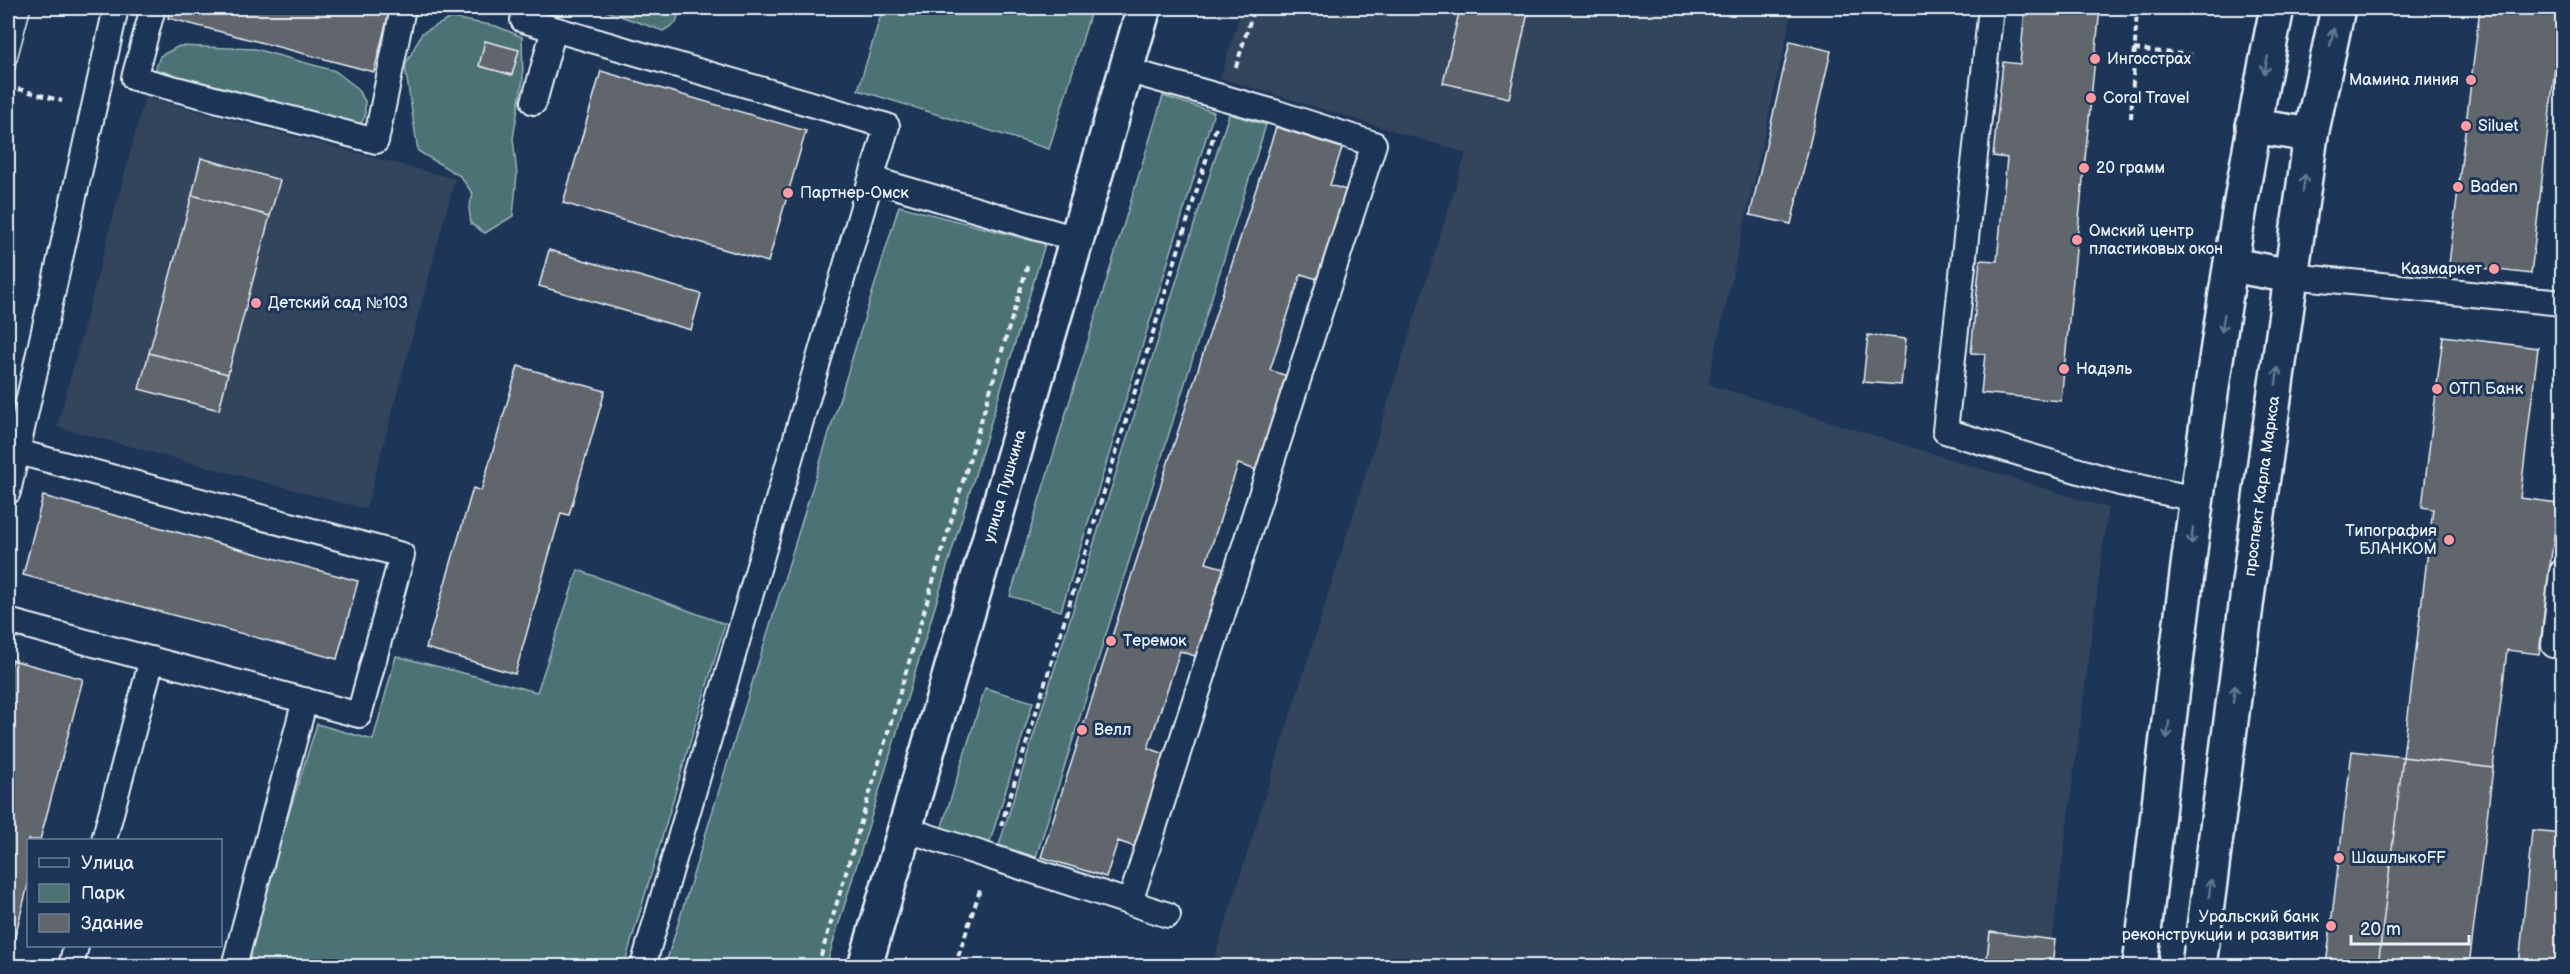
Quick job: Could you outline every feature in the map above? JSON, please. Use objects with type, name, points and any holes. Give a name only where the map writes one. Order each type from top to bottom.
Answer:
[{"type":"main road","name":"улица Пушкина","points":[[865,966],[1144,8]]},
{"type":"main road","points":[[2140,966],[2196,499],[2253,126],[2277,8]]},
{"type":"main road","name":"проспект Карла Маркса","points":[[2199,966],[2311,135],[2338,8]]},
{"type":"main road","points":[[2253,126],[2311,135]]},
{"type":"main road","points":[[2232,265],[2291,276]]},
{"type":"lane","points":[[8,492],[116,8]]},
{"type":"lane","points":[[153,8],[134,78],[376,141],[403,8]]},
{"type":"lane","points":[[526,8],[523,20],[887,126],[643,966]]},
{"type":"lane","points":[[1991,8],[1945,431],[2120,483],[2196,499]]},
{"type":"lane","points":[[534,102],[554,29]]},
{"type":"lane","points":[[1126,70],[1374,144],[1130,902]]},
{"type":"lane","points":[[872,179],[1076,239]]},
{"type":"lane","points":[[2291,276],[2562,303]]},
{"type":"lane","points":[[8,621],[359,715],[402,555],[18,452]]},
{"type":"lane","points":[[2562,572],[2554,645],[2562,646]]},
{"type":"lane","points":[[104,839],[152,659]]},
{"type":"lane","points":[[234,966],[304,700]]},
{"type":"lane","points":[[905,829],[1168,915]]},
{"type":"lane","points":[[70,966],[75,947]]},
{"type":"path","points":[[955,966],[991,857],[1254,8]]},
{"type":"path","points":[[2131,118],[2137,8]]},
{"type":"path","points":[[2134,49],[2192,55]]},
{"type":"path","points":[[8,86],[93,110]]},
{"type":"path","points":[[818,966],[1038,228]]},
{"type":"shaded area","points":[[1242,8],[1793,8],[1708,384],[2108,508],[2049,966],[1212,966],[1466,153],[1220,78]]},
{"type":"shaded area","name":"Детский сад №103","points":[[145,97],[455,179],[366,509],[57,427]]},
{"type":"green space","points":[[597,8],[680,9],[676,23],[663,31]]},
{"type":"green space","points":[[883,8],[1092,8],[1049,149],[858,90]]},
{"type":"green space","points":[[451,18],[496,26],[522,37],[523,79],[513,138],[517,174],[513,216],[485,233],[471,224],[469,208],[473,194],[460,176],[418,151],[405,66],[422,33]]},
{"type":"green space","points":[[179,46],[255,49],[335,71],[356,87],[365,101],[365,116],[358,129],[343,139],[303,135],[213,108],[153,77],[160,56]]},
{"type":"green space","points":[[1163,96],[1214,112],[1061,611],[1010,596]]},
{"type":"green space","points":[[1229,114],[1266,125],[1036,857],[999,845]]},
{"type":"green space","points":[[899,206],[1045,244],[826,966],[665,966]]},
{"type":"green space","points":[[578,570],[725,624],[624,966],[241,966],[317,724],[373,740],[396,656],[537,692]]},
{"type":"green space","points":[[985,688],[1033,702],[988,848],[940,833]]},
{"type":"building","points":[[170,8],[390,8],[374,72],[168,18]]},
{"type":"building","points":[[1460,8],[1529,8],[1509,98],[1443,83]]},
{"type":"building","points":[[2025,8],[2100,8],[2061,401],[1981,393],[1985,354],[1971,353],[1980,260],[1997,261],[2007,158],[1993,156],[2003,62],[2020,64]]},
{"type":"building","points":[[2480,8],[2562,8],[2531,274],[2449,264]]},
{"type":"building","points":[[485,41],[519,50],[512,75],[479,66]]},
{"type":"building","points":[[1790,41],[1831,51],[1791,224],[1750,215]]},
{"type":"building","points":[[601,71],[806,131],[768,262],[563,203]]},
{"type":"building","points":[[1276,127],[1342,148],[1330,185],[1346,190],[1317,279],[1301,274],[1270,370],[1287,376],[1257,470],[1238,464],[1206,563],[1227,569],[1198,657],[1180,651],[1148,748],[1165,754],[1135,847],[1118,841],[1106,877],[1041,857]]},
{"type":"building","points":[[201,158],[280,180],[270,216],[192,195]]},
{"type":"building","points":[[192,195],[270,216],[228,374],[149,353]]},
{"type":"building","points":[[549,250],[701,294],[691,330],[539,286]]},
{"type":"building","points":[[1868,335],[1906,339],[1901,385],[1863,382]]},
{"type":"building","points":[[2443,336],[2538,348],[2520,498],[2558,503],[2539,654],[2507,650],[2493,768],[2403,757],[2433,509],[2422,507]]},
{"type":"building","points":[[149,353],[228,374],[219,410],[139,389]]},
{"type":"building","points":[[518,366],[605,391],[569,515],[561,513],[515,674],[426,648],[473,488],[481,491]]},
{"type":"building","points":[[43,496],[358,581],[337,659],[23,575]]},
{"type":"building","points":[[12,660],[83,679],[40,839],[27,839],[27,889],[8,964],[8,679]]},
{"type":"building","points":[[2352,751],[2403,757],[2378,966],[2326,966]]},
{"type":"building","points":[[2403,757],[2493,768],[2469,966],[2378,966]]},
{"type":"building","points":[[2532,830],[2562,833],[2562,966],[2519,966]]},
{"type":"building","points":[[1990,932],[2055,940],[2052,966],[1986,966]]},
{"type":"tram line","points":[[8,94],[31,8]]},
{"type":"place","name":"Ингосстрах","points":[[2095,59]]},
{"type":"place","name":"Мамина линия","points":[[2471,80]]},
{"type":"place","name":"Coral Travel","points":[[2091,98]]},
{"type":"place","name":"Siluet","points":[[2466,126]]},
{"type":"place","name":"20 грамм","points":[[2084,168]]},
{"type":"place","name":"Baden","points":[[2458,187]]},
{"type":"place","name":"Партнер-Омск","points":[[788,193]]},
{"type":"place","name":"Омский центр пластиковых окон","points":[[2077,240]]},
{"type":"place","name":"Казмаркет","points":[[2494,269]]},
{"type":"place","name":"Детский сад №103","points":[[256,303]]},
{"type":"place","name":"Надэль","points":[[2064,369]]},
{"type":"place","name":"ОТП Банк","points":[[2437,389]]},
{"type":"place","name":"Типография БЛАНКОМ","points":[[2449,540]]},
{"type":"place","name":"Теремок","points":[[1111,641]]},
{"type":"place","name":"Велл","points":[[1082,730]]},
{"type":"place","name":"ШашлыкoFF","points":[[2339,858]]},
{"type":"place","name":"Уральский банк реконструкции и развития","points":[[2331,926]]}]
